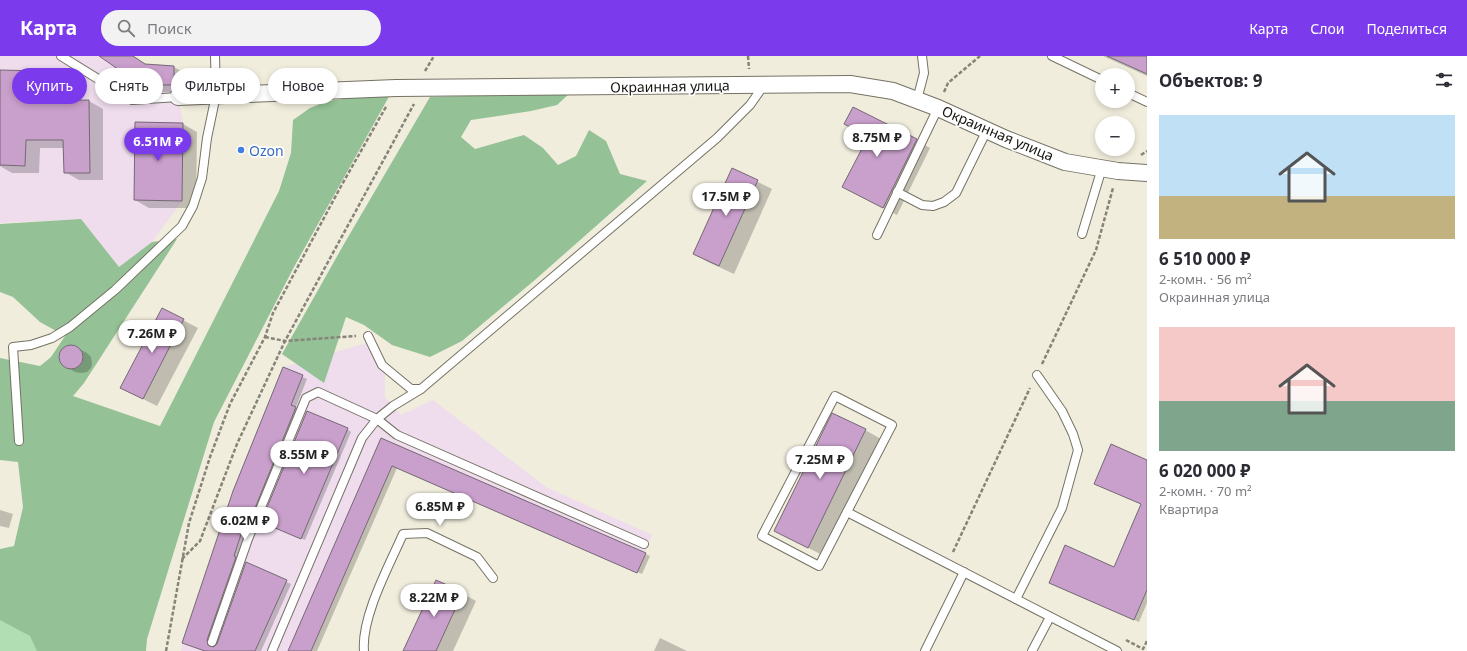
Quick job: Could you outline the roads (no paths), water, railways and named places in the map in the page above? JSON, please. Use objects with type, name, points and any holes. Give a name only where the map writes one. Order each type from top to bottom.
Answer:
[{"type":"street","name":"Окраинная улица","points":[[260,93],[396,88],[419,89],[850,84],[893,91],[918,100],[1065,162],[1118,171],[1147,173]]},
{"type":"lane","points":[[60,56],[132,100],[171,97]]},
{"type":"lane","points":[[215,56],[215,68]]},
{"type":"lane","points":[[918,100],[924,74],[922,56]]},
{"type":"lane","points":[[1052,56],[1095,77]]},
{"type":"lane","points":[[272,651],[362,438],[377,418],[393,406],[421,390],[717,138],[750,105],[764,85]]},
{"type":"lane","points":[[1135,96],[1147,102]]},
{"type":"lane","points":[[19,441],[13,347],[31,345],[52,338],[70,327],[114,290],[182,226],[194,206],[202,178],[207,138],[214,104]]},
{"type":"lane","points":[[877,235],[938,108]]},
{"type":"lane","points":[[897,192],[922,205],[934,206],[944,202],[956,193],[987,130]]},
{"type":"lane","points":[[1082,234],[1102,168]]},
{"type":"lane","points":[[368,336],[382,364],[411,389],[421,390]]},
{"type":"lane","points":[[1016,599],[1062,508],[1078,450],[1073,434],[1062,411],[1037,375]]},
{"type":"lane","points":[[212,642],[248,539],[306,398],[318,392],[377,418],[397,435],[644,544]]},
{"type":"lane","points":[[835,396],[892,425],[847,512],[819,566],[762,536],[835,396]]},
{"type":"lane","points":[[847,512],[1117,651]]},
{"type":"lane","points":[[364,651],[363,644],[369,614],[403,534],[427,533],[477,556],[494,578]]},
{"type":"lane","points":[[925,651],[964,572]]},
{"type":"lane","points":[[1032,651],[1050,617]]},
{"type":"place","name":"Ozon","points":[[241,150]]}]
